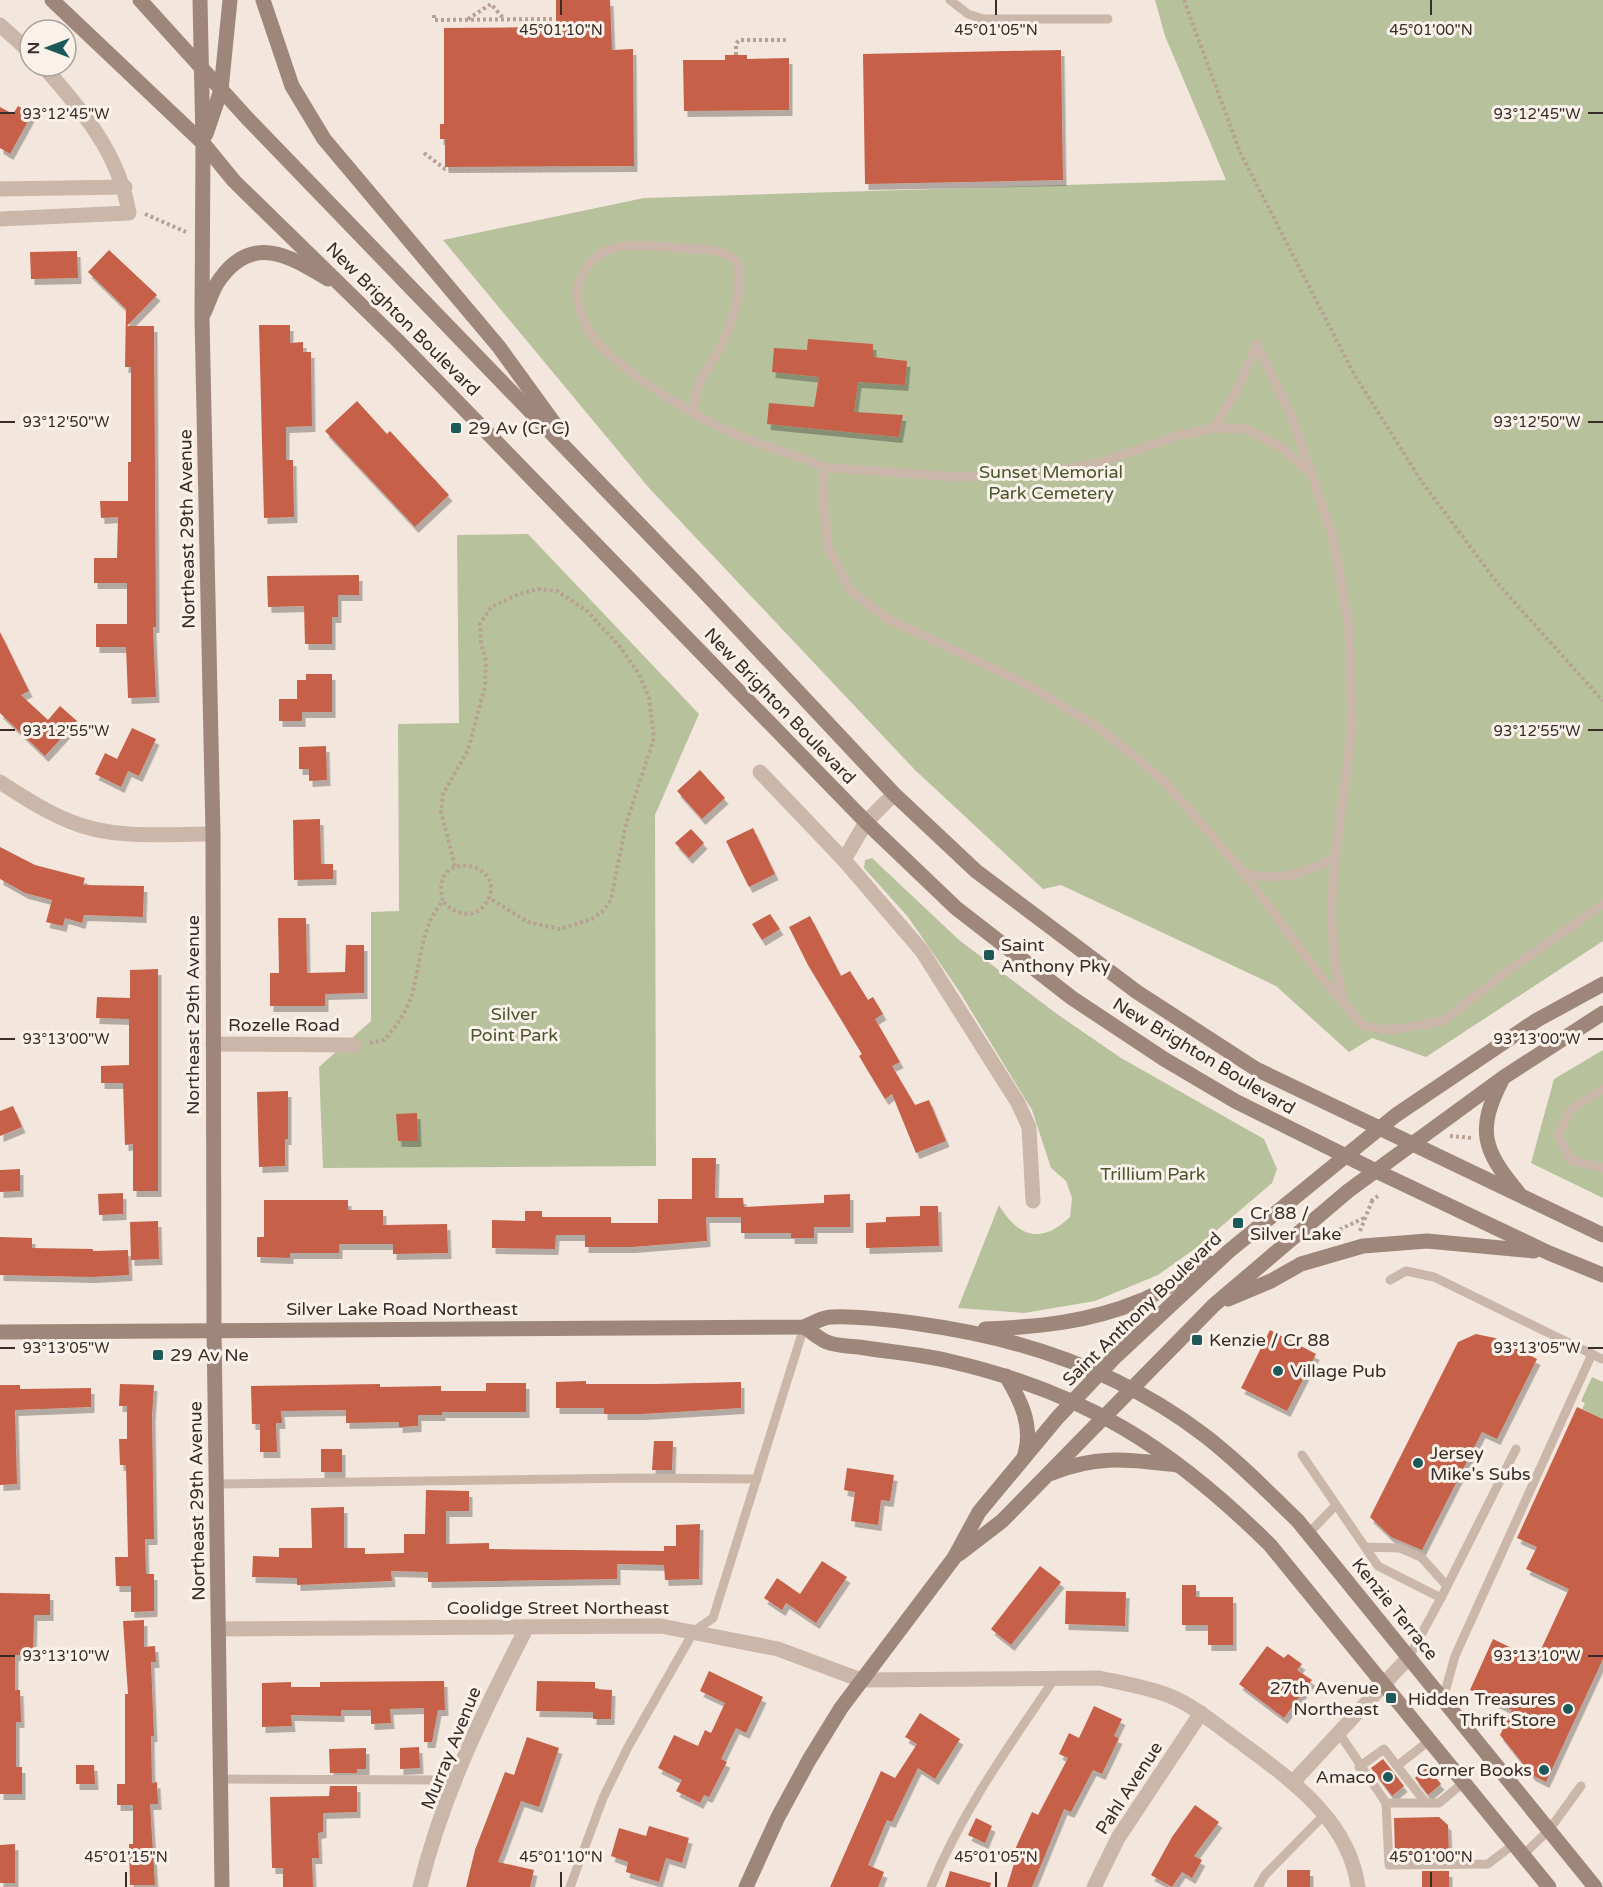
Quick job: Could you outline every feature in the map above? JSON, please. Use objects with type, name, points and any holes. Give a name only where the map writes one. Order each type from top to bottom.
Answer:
[{"type":"main road","name":"New Brighton Boulevard","points":[[52,0],[203,143],[234,181],[346,290],[866,822],[956,908],[1072,998],[1164,1059],[1235,1101],[1344,1156],[1549,1253],[1603,1275]]},
{"type":"main road","name":"New Brighton Boulevard","points":[[140,0],[199,67],[591,474],[894,794],[976,871],[1137,992],[1256,1069],[1603,1235]]},
{"type":"main road","name":"Northeast 29th Avenue","points":[[200,0],[199,67],[203,143],[202,318],[213,834],[214,1329],[222,1887]]},
{"type":"main road","points":[[203,143],[221,90],[230,0]]},
{"type":"main road","points":[[263,0],[292,86],[324,139],[499,347],[591,474]]},
{"type":"main road","points":[[202,318],[219,280],[235,263],[248,255],[272,251],[294,259],[346,290]]},
{"type":"main road","name":"Saint Anthony Boulevard","points":[[746,1887],[778,1817],[809,1760],[861,1680],[954,1558],[979,1512],[1073,1401],[1229,1251],[1378,1129],[1537,1020],[1603,984]]},
{"type":"main road","name":"Saint Anthony Boulevard","points":[[954,1558],[1002,1521],[1214,1305],[1374,1170],[1504,1077],[1603,1013]]},
{"type":"main road","points":[[1504,1077],[1487,1114],[1485,1137],[1499,1169],[1522,1197]]},
{"type":"main road","points":[[1214,1305],[1271,1281],[1301,1264],[1363,1246],[1426,1241],[1549,1253]]},
{"type":"main road","points":[[967,1330],[1044,1326],[1083,1321],[1142,1300],[1229,1251]]},
{"type":"main road","name":"Silver Lake Road Northeast","points":[[0,1332],[804,1327],[827,1318],[897,1320],[967,1330],[1028,1345],[1100,1374],[1132,1390]]},
{"type":"main road","points":[[804,1327],[828,1342],[948,1360],[1006,1376],[1073,1401],[1104,1416],[1182,1465],[1226,1501],[1270,1545],[1549,1887]]},
{"type":"main road","points":[[1006,1376],[1022,1404],[1028,1425],[1030,1438],[1025,1457]]},
{"type":"main road","name":"Kenzie Terrace","points":[[1132,1390],[1156,1403],[1204,1436],[1254,1478],[1308,1534],[1595,1887]]},
{"type":"main road","points":[[1046,1475],[1069,1466],[1112,1458],[1182,1465]]},
{"type":"street","points":[[0,25],[18,41]]},
{"type":"street","points":[[0,219],[129,213],[125,187],[104,142],[80,107],[54,78]]},
{"type":"street","points":[[0,189],[125,187]]},
{"type":"street","points":[[760,772],[844,860],[922,951],[1018,1103],[1029,1127],[1033,1201]]},
{"type":"street","points":[[0,782],[33,804],[70,822],[101,830],[153,834],[213,834]]},
{"type":"street","points":[[844,860],[866,822],[894,794]]},
{"type":"street","name":"Rozelle Road","points":[[213,1044],[354,1045]]},
{"type":"street","name":"Coolidge Street Northeast","points":[[219,1629],[661,1626],[778,1649],[861,1680],[1099,1678],[1136,1685],[1172,1697],[1201,1713],[1293,1782]]},
{"type":"street","name":"Murray Avenue","points":[[420,1887],[456,1780],[485,1709],[526,1627]]},
{"type":"street","points":[[1358,1887],[1345,1846],[1325,1814],[1293,1782],[1409,1657]]},
{"type":"street","name":"Pahl Avenue","points":[[1094,1887],[1118,1838],[1201,1713]]},
{"type":"lane","points":[[950,0],[968,14],[983,19],[1108,19]]},
{"type":"lane","points":[[694,412],[694,392],[722,343],[741,293],[738,262],[724,251],[652,245],[613,248],[588,263],[576,292],[588,330],[622,367],[694,412],[734,434],[793,453],[824,467],[953,477],[1031,475],[1099,463],[1180,435],[1214,428],[1246,429],[1281,447],[1312,475]]},
{"type":"lane","points":[[1214,428],[1238,388],[1257,344],[1293,420],[1333,538],[1348,628],[1352,728],[1335,858],[1331,909],[1335,964],[1345,1005]]},
{"type":"lane","points":[[824,467],[823,499],[828,546],[851,591],[886,618],[1026,684],[1101,729],[1165,782],[1244,873],[1322,978],[1363,1026],[1391,1029],[1443,1021],[1506,972],[1603,904]]},
{"type":"lane","points":[[1244,873],[1267,878],[1307,871],[1335,858]]},
{"type":"lane","points":[[1603,1089],[1570,1110],[1558,1135],[1571,1160],[1603,1167]]},
{"type":"lane","points":[[1390,1280],[1407,1271],[1434,1277],[1602,1359]]},
{"type":"lane","points":[[570,1887],[603,1798],[628,1747],[694,1631],[713,1618],[804,1327]]},
{"type":"lane","points":[[1443,1699],[1455,1656],[1592,1354]]},
{"type":"lane","points":[[1409,1657],[1516,1449]]},
{"type":"lane","points":[[1302,1455],[1378,1566],[1441,1598]]},
{"type":"lane","points":[[216,1484],[638,1478],[757,1479]]},
{"type":"lane","points":[[1308,1534],[1335,1506]]},
{"type":"lane","points":[[1366,1547],[1400,1548],[1421,1557],[1447,1586]]},
{"type":"lane","points":[[931,1887],[947,1849],[982,1785],[1055,1678]]},
{"type":"lane","points":[[1339,1733],[1359,1767],[1386,1803],[1389,1865],[1488,1864],[1549,1830],[1581,1786]]},
{"type":"lane","points":[[1397,1766],[1430,1740]]},
{"type":"lane","points":[[1359,1767],[1384,1749],[1426,1803]]},
{"type":"lane","points":[[220,1779],[456,1780]]},
{"type":"lane","points":[[1386,1803],[1439,1803],[1464,1782]]},
{"type":"lane","points":[[1258,1887],[1265,1875],[1325,1814]]},
{"type":"path","points":[[1184,0],[1240,152],[1354,374],[1422,482],[1498,584],[1603,701]]},
{"type":"path","points":[[467,20],[491,4],[505,19]]},
{"type":"path","points":[[434,15],[434,20],[553,19]]},
{"type":"path","points":[[735,55],[735,44],[739,40],[788,40]]},
{"type":"path","points":[[423,153],[445,169],[559,168]]},
{"type":"path","points":[[129,213],[149,215],[153,220],[203,235]]},
{"type":"path","points":[[455,866],[441,811],[443,794],[468,750],[485,686],[486,661],[480,643],[480,624],[492,607],[519,594],[538,588],[557,591],[587,611],[621,648],[639,674],[649,699],[654,738],[627,824],[610,899],[604,910],[592,919],[560,929],[528,922],[489,898]]},
{"type":"path","points":[[467,864],[480,868],[490,885],[489,898],[484,907],[474,913],[460,914],[449,908],[443,901],[442,880],[455,866],[467,864]]},
{"type":"path","points":[[354,1045],[384,1040],[396,1027],[411,998],[423,938],[434,912],[443,901]]},
{"type":"path","points":[[1446,1136],[1477,1139]]},
{"type":"path","points":[[1360,1232],[1372,1201],[1378,1196]]},
{"type":"path","points":[[1365,1197],[1372,1201]]},
{"type":"path","points":[[1311,1243],[1366,1217]]},
{"type":"green space","name":"Sunset Memorial Park Cemetery","points":[[1155,0],[1603,0],[1603,941],[1426,1057],[1372,1038],[1349,1052],[1276,986],[1061,885],[1043,889],[915,770],[649,488],[443,240],[644,198],[1226,180],[1165,36]]},
{"type":"green space","name":"Silver Point Park","points":[[528,534],[699,714],[655,815],[656,1166],[323,1168],[319,1067],[371,1021],[371,912],[399,911],[398,724],[459,723],[457,535]]},
{"type":"green space","name":"Trillium Park","points":[[872,858],[959,940],[1057,1014],[1121,1058],[1264,1139],[1277,1169],[1272,1183],[1196,1248],[1158,1275],[1095,1301],[1024,1313],[958,1308],[999,1205],[1006,1216],[1022,1230],[1031,1234],[1040,1234],[1059,1226],[1070,1217],[1072,1198],[1066,1181],[1051,1168],[1032,1110],[959,991],[908,917],[864,868],[865,860]]},
{"type":"green space","points":[[1603,1050],[1603,1198],[1531,1163],[1554,1079]]},
{"type":"green space","points":[[1592,1377],[1603,1382],[1603,1419],[1582,1409],[1585,1403],[1581,1401]]},
{"type":"building","points":[[556,0],[610,0],[612,50],[633,49],[634,166],[445,167],[445,139],[440,139],[440,124],[444,124],[444,28],[556,27]]},
{"type":"building","points":[[1061,50],[1063,180],[865,184],[863,54]]},
{"type":"building","points":[[725,55],[747,55],[747,59],[789,58],[789,110],[684,111],[683,60],[725,60]]},
{"type":"building","points":[[18,106],[32,114],[10,154],[0,148],[0,107],[13,114]]},
{"type":"building","points":[[109,250],[157,295],[127,326],[154,326],[156,627],[153,627],[156,697],[128,698],[126,647],[96,647],[96,624],[127,624],[127,583],[94,583],[94,558],[117,558],[118,517],[101,518],[100,501],[128,501],[128,462],[131,462],[131,367],[125,367],[126,309],[88,272]]},
{"type":"building","points":[[77,251],[78,278],[31,279],[30,252]]},
{"type":"building","points":[[259,325],[290,325],[290,343],[303,342],[303,352],[311,352],[312,426],[286,427],[286,460],[293,460],[294,517],[264,518]]},
{"type":"building","points":[[808,339],[873,344],[873,357],[907,361],[905,385],[858,382],[854,412],[903,415],[899,437],[767,424],[769,403],[814,407],[819,377],[772,372],[774,348],[807,350]]},
{"type":"building","points":[[357,401],[387,434],[390,431],[449,495],[415,527],[325,431]]},
{"type":"building","points":[[359,575],[359,595],[338,595],[338,617],[332,617],[332,644],[305,644],[304,606],[268,607],[267,576]]},
{"type":"building","points":[[0,632],[29,691],[21,695],[48,720],[60,706],[77,721],[45,756],[0,713]]},
{"type":"building","points":[[306,674],[332,674],[332,712],[302,712],[302,721],[279,721],[279,699],[297,699],[297,680],[306,680]]},
{"type":"building","points":[[132,728],[156,739],[139,776],[128,771],[121,787],[95,774],[105,753],[117,759]]},
{"type":"building","points":[[326,746],[327,780],[309,781],[309,769],[299,769],[299,747]]},
{"type":"building","points":[[700,770],[725,798],[702,819],[677,791]]},
{"type":"building","points":[[320,819],[321,864],[333,864],[333,879],[294,880],[293,820]]},
{"type":"building","points":[[753,828],[775,874],[749,887],[726,841]]},
{"type":"building","points":[[691,829],[704,843],[689,858],[675,843]]},
{"type":"building","points":[[0,847],[35,865],[85,878],[83,885],[144,886],[143,917],[84,915],[82,923],[65,918],[63,926],[46,922],[52,900],[25,893],[0,879]]},
{"type":"building","points":[[770,914],[780,929],[762,940],[752,924]]},
{"type":"building","points":[[810,916],[841,976],[850,971],[868,1000],[873,997],[883,1014],[875,1019],[900,1062],[892,1066],[915,1105],[929,1100],[946,1141],[916,1153],[892,1094],[885,1099],[859,1056],[862,1054],[808,965],[789,927]]},
{"type":"building","points":[[278,918],[306,918],[307,973],[345,972],[346,945],[364,945],[364,993],[325,994],[325,1006],[270,1006],[270,973],[279,973]]},
{"type":"building","points":[[158,969],[158,1191],[133,1191],[133,1144],[125,1145],[123,1083],[101,1083],[101,1066],[129,1065],[129,1019],[96,1018],[97,997],[130,998],[130,970]]},
{"type":"building","points":[[288,1091],[288,1139],[285,1139],[285,1166],[259,1167],[257,1092]]},
{"type":"building","points":[[13,1106],[22,1127],[0,1136],[0,1111]]},
{"type":"building","points":[[417,1113],[418,1141],[398,1141],[396,1114]]},
{"type":"building","points":[[692,1158],[716,1158],[715,1198],[743,1198],[744,1207],[824,1203],[824,1195],[850,1194],[850,1227],[814,1227],[814,1238],[791,1238],[791,1233],[741,1233],[741,1217],[706,1217],[707,1241],[632,1247],[585,1247],[585,1235],[556,1235],[555,1249],[492,1248],[492,1220],[525,1221],[525,1211],[542,1211],[542,1217],[611,1217],[611,1223],[658,1223],[658,1199],[692,1199]]},
{"type":"building","points":[[20,1169],[20,1191],[0,1192],[0,1170]]},
{"type":"building","points":[[123,1193],[123,1214],[99,1215],[98,1194]]},
{"type":"building","points":[[264,1200],[348,1200],[348,1210],[383,1210],[383,1225],[447,1224],[448,1253],[393,1254],[393,1244],[339,1244],[339,1253],[290,1253],[290,1258],[257,1257],[257,1237],[264,1237]]},
{"type":"building","points":[[920,1206],[938,1206],[939,1246],[866,1248],[866,1223],[886,1222],[886,1217],[920,1216]]},
{"type":"building","points":[[158,1221],[159,1259],[131,1260],[130,1222]]},
{"type":"building","points":[[0,1237],[32,1238],[32,1248],[128,1250],[129,1275],[92,1277],[0,1275]]},
{"type":"building","name":"Village Pub","points":[[1270,1330],[1316,1354],[1287,1411],[1241,1388]]},
{"type":"building","points":[[1476,1334],[1495,1338],[1537,1359],[1497,1439],[1482,1432],[1422,1550],[1391,1537],[1370,1517],[1458,1342]]},
{"type":"building","points":[[586,1381],[586,1384],[741,1382],[741,1408],[604,1414],[604,1408],[556,1408],[556,1382]]},
{"type":"building","points":[[486,1383],[526,1383],[526,1412],[442,1412],[442,1415],[418,1415],[418,1426],[399,1427],[399,1422],[346,1423],[346,1410],[281,1411],[282,1423],[276,1423],[277,1452],[260,1452],[260,1424],[252,1424],[251,1386],[380,1384],[380,1387],[441,1386],[441,1391],[486,1391]]},
{"type":"building","points":[[120,1384],[154,1385],[152,1416],[154,1539],[145,1539],[146,1574],[154,1574],[154,1611],[131,1612],[131,1586],[116,1586],[115,1557],[128,1557],[126,1465],[120,1465],[119,1439],[127,1439],[127,1406],[119,1406]]},
{"type":"building","points":[[0,1385],[20,1385],[20,1389],[91,1388],[91,1407],[15,1410],[17,1484],[0,1485]]},
{"type":"building","points":[[1577,1407],[1603,1419],[1603,1659],[1546,1782],[1532,1775],[1500,1735],[1512,1710],[1470,1690],[1493,1639],[1536,1660],[1569,1589],[1526,1569],[1537,1547],[1517,1538]]},
{"type":"building","points":[[654,1441],[673,1441],[672,1470],[652,1470]]},
{"type":"building","points":[[321,1449],[342,1449],[342,1472],[321,1472]]},
{"type":"building","points":[[847,1468],[894,1475],[890,1501],[881,1500],[878,1525],[851,1521],[855,1492],[844,1490]]},
{"type":"building","points":[[426,1490],[469,1491],[469,1511],[446,1511],[446,1544],[489,1543],[489,1549],[664,1551],[664,1546],[676,1546],[676,1525],[700,1524],[699,1579],[665,1580],[664,1565],[617,1564],[617,1579],[428,1582],[428,1572],[391,1571],[392,1581],[297,1585],[297,1578],[252,1577],[253,1556],[279,1557],[279,1548],[312,1548],[311,1508],[344,1507],[344,1548],[365,1548],[365,1554],[404,1553],[404,1534],[425,1534]]},
{"type":"building","points":[[822,1561],[847,1577],[816,1623],[786,1603],[782,1610],[764,1598],[777,1578],[800,1594]]},
{"type":"building","points":[[1040,1566],[1061,1582],[1011,1645],[991,1629]]},
{"type":"building","points":[[1182,1585],[1196,1585],[1196,1597],[1233,1597],[1233,1645],[1208,1645],[1208,1625],[1182,1625]]},
{"type":"building","points":[[1066,1591],[1126,1592],[1125,1626],[1065,1624]]},
{"type":"building","points":[[0,1593],[50,1594],[50,1615],[34,1615],[33,1655],[15,1655],[15,1690],[20,1690],[21,1722],[16,1722],[16,1767],[22,1767],[22,1794],[0,1794]]},
{"type":"building","points":[[144,1620],[144,1647],[155,1646],[156,1662],[151,1662],[154,1736],[151,1736],[152,1783],[157,1782],[158,1804],[150,1804],[155,1885],[130,1885],[129,1844],[133,1844],[133,1805],[117,1805],[117,1784],[125,1784],[125,1694],[128,1694],[123,1621]]},
{"type":"building","points":[[1267,1646],[1284,1658],[1288,1654],[1302,1664],[1297,1670],[1312,1680],[1284,1718],[1239,1684]]},
{"type":"building","points":[[709,1671],[763,1697],[746,1733],[736,1728],[721,1759],[727,1762],[709,1797],[704,1795],[700,1803],[676,1791],[682,1780],[658,1768],[674,1735],[698,1746],[705,1730],[711,1733],[725,1703],[700,1691]]},
{"type":"building","points":[[444,1681],[445,1710],[438,1710],[432,1742],[424,1742],[424,1708],[390,1709],[391,1723],[371,1724],[371,1710],[341,1710],[341,1716],[291,1715],[292,1726],[262,1727],[262,1683],[291,1682],[291,1687],[320,1687],[320,1682]]},
{"type":"building","points":[[537,1681],[595,1682],[595,1689],[612,1690],[611,1719],[593,1719],[593,1712],[536,1711]]},
{"type":"building","points":[[1094,1706],[1122,1719],[1114,1736],[1119,1738],[1102,1774],[1093,1770],[1071,1812],[1064,1809],[1032,1887],[1007,1887],[1016,1857],[1012,1856],[1032,1812],[1038,1815],[1068,1758],[1059,1754],[1069,1733],[1079,1738]]},
{"type":"building","points":[[920,1713],[960,1739],[935,1779],[918,1768],[892,1822],[887,1820],[868,1865],[884,1872],[878,1887],[830,1887],[881,1771],[895,1778],[917,1744],[905,1737]]},
{"type":"building","points":[[527,1737],[559,1748],[539,1807],[521,1801],[498,1862],[534,1870],[530,1887],[466,1887],[475,1850],[505,1772],[514,1775]]},
{"type":"building","points":[[419,1747],[420,1768],[400,1769],[400,1748]]},
{"type":"building","points":[[366,1748],[366,1769],[357,1769],[357,1773],[330,1773],[329,1749]]},
{"type":"building","name":"Amaco","points":[[1383,1759],[1404,1786],[1392,1796],[1371,1768]]},
{"type":"building","points":[[76,1765],[94,1765],[95,1784],[76,1784]]},
{"type":"building","name":"Amaco","points":[[1427,1767],[1441,1784],[1428,1795],[1415,1778]]},
{"type":"building","points":[[330,1786],[357,1786],[357,1812],[323,1813],[323,1832],[318,1833],[319,1858],[312,1858],[313,1887],[283,1887],[283,1868],[272,1868],[270,1797],[329,1796]]},
{"type":"building","points":[[1195,1805],[1219,1822],[1194,1856],[1202,1860],[1192,1878],[1182,1872],[1172,1887],[1151,1875],[1172,1837]]},
{"type":"building","points":[[1439,1817],[1448,1825],[1449,1858],[1395,1855],[1394,1818]]},
{"type":"building","points":[[976,1818],[992,1826],[985,1843],[968,1835]]},
{"type":"building","points":[[649,1826],[689,1838],[682,1863],[666,1858],[659,1882],[626,1872],[628,1862],[611,1856],[619,1828],[646,1836]]},
{"type":"building","points":[[15,1844],[15,1883],[0,1883],[0,1845]]},
{"type":"building","points":[[1287,1870],[1310,1870],[1310,1887],[1287,1887]]},
{"type":"building","points":[[950,1871],[991,1883],[990,1887],[945,1887]]},
{"type":"building","points":[[1422,1871],[1449,1871],[1449,1887],[1422,1887]]},
{"type":"place","name":"29 Av (Cr C)","points":[[456,428]]},
{"type":"place","name":"Saint Anthony Pky","points":[[989,955]]},
{"type":"place","name":"Cr 88 / Silver Lake","points":[[1238,1223]]},
{"type":"place","name":"Kenzie / Cr 88","points":[[1197,1340]]},
{"type":"place","name":"29 Av Ne","points":[[158,1355]]},
{"type":"place","name":"Village Pub","points":[[1278,1371]]},
{"type":"place","name":"Jersey Mike's Subs","points":[[1418,1463]]},
{"type":"place","name":"27th Avenue Northeast","points":[[1391,1698]]},
{"type":"place","name":"Hidden Treasures Thrift Store","points":[[1568,1709]]},
{"type":"place","name":"Corner Books","points":[[1544,1770]]},
{"type":"place","name":"Amaco","points":[[1388,1777]]}]
